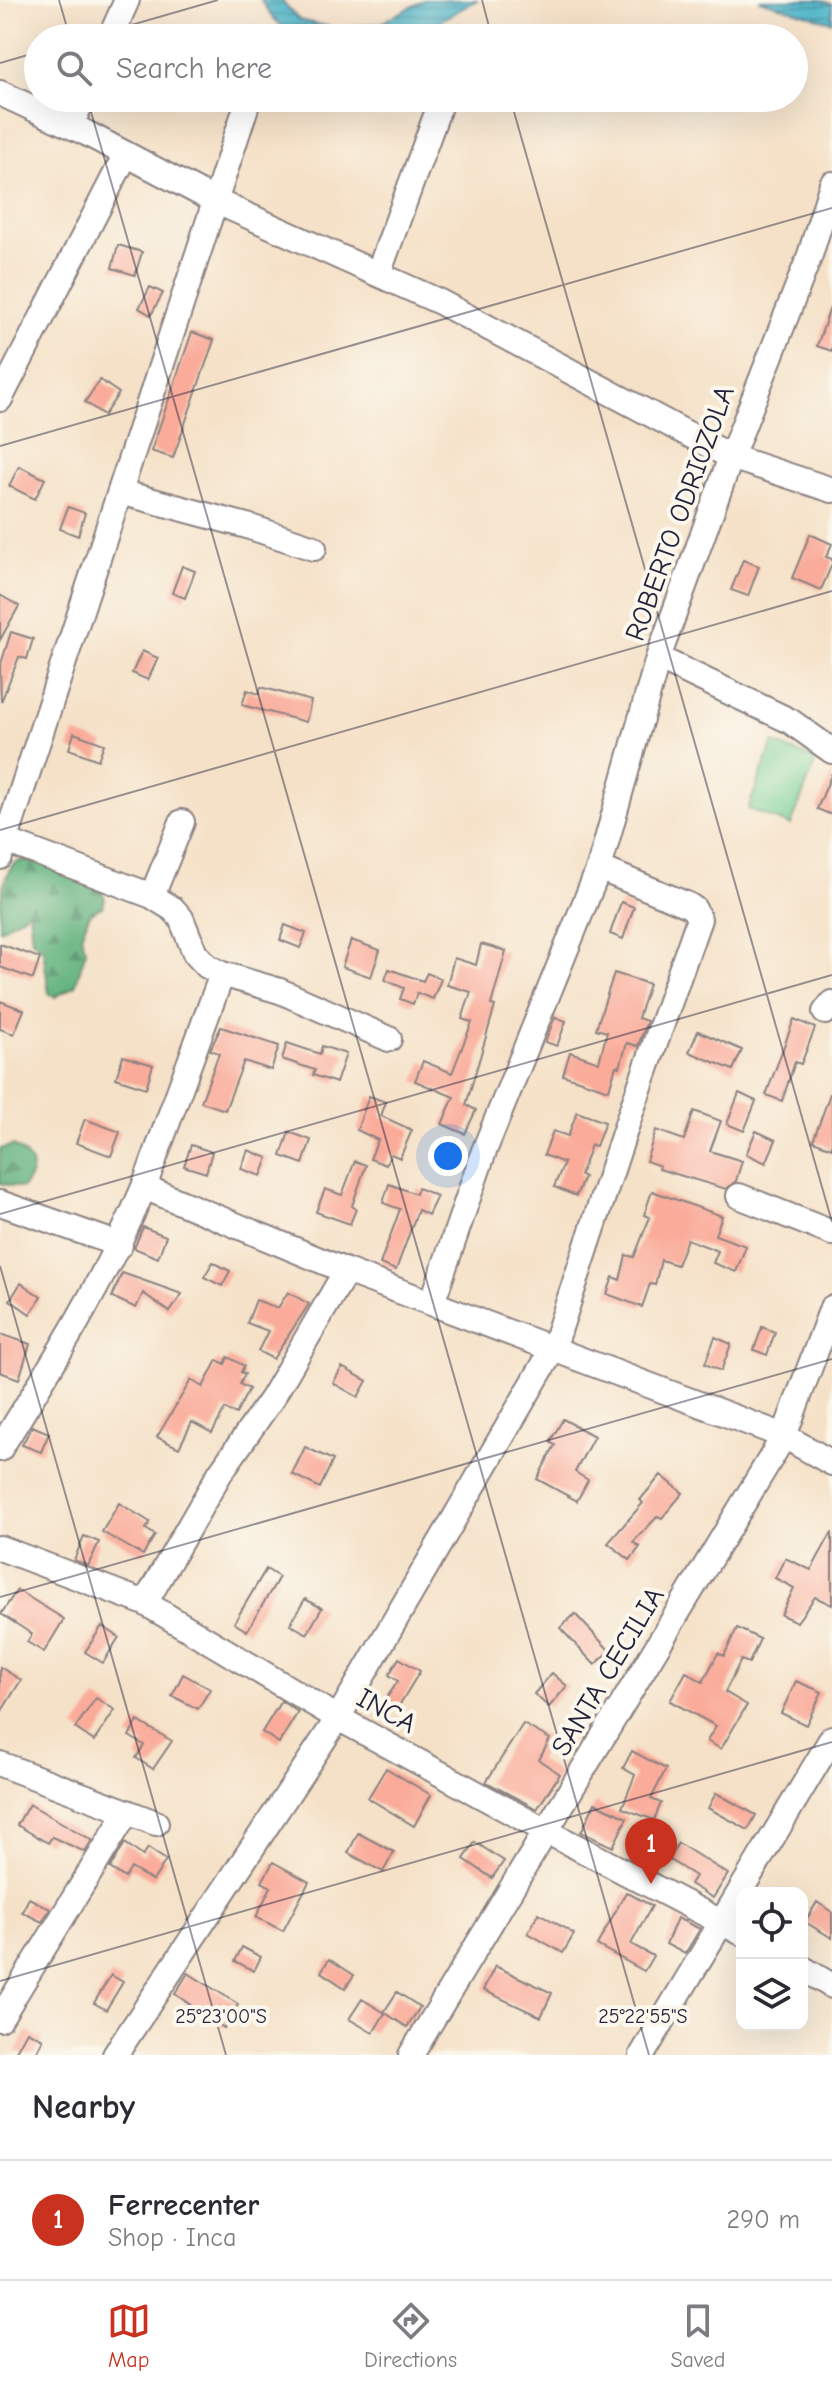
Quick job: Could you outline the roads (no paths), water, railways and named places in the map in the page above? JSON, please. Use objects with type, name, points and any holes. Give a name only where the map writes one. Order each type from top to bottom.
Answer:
[{"type":"street","points":[[116,24],[127,0]]},
{"type":"street","points":[[0,93],[24,104]]},
{"type":"street","points":[[41,112],[215,201],[440,302],[731,457],[832,490]]},
{"type":"street","points":[[71,126],[77,112]]},
{"type":"street","points":[[244,112],[3,849],[152,896],[173,909],[187,929],[195,953],[207,966],[222,974],[280,991],[389,1039]]},
{"type":"street","points":[[378,274],[437,112]]},
{"type":"street","points":[[0,399],[126,154]]},
{"type":"street","name":"ROBERTO ODRIOZOLA","points":[[432,1303],[484,1151],[599,868],[658,658],[731,457],[810,255],[832,184]]},
{"type":"street","points":[[810,255],[832,265]]},
{"type":"street","points":[[120,492],[247,526],[314,548]]},
{"type":"street","points":[[658,658],[790,721],[832,751]]},
{"type":"street","points":[[152,896],[182,822]]},
{"type":"street","points":[[115,2055],[338,1718],[553,1349],[622,1106],[699,919],[698,913],[688,905],[599,868]]},
{"type":"street","points":[[0,1449],[84,1314],[120,1245],[222,974]]},
{"type":"street","points":[[144,1187],[346,1271],[784,1436],[832,1463]]},
{"type":"street","points":[[739,1196],[832,1233]]},
{"type":"street","points":[[0,1203],[120,1245]]},
{"type":"street","points":[[145,1603],[220,1473],[272,1398],[346,1271]]},
{"type":"street","name":"SANTA CECILIA","points":[[411,2055],[784,1436],[832,1308]]},
{"type":"street","name":"INCA","points":[[0,1548],[145,1603],[338,1718],[736,1929]]},
{"type":"street","points":[[642,2055],[832,1738]]},
{"type":"street","points":[[0,1764],[156,1823]]},
{"type":"street","points":[[0,2019],[127,1812]]},
{"type":"street","points":[[808,1972],[832,1986]]},
{"type":"water","points":[[261,0],[281,0],[299,20],[318,24],[280,24]]},
{"type":"water","points":[[424,0],[477,0],[435,24],[372,24],[381,23]]},
{"type":"water","points":[[759,0],[820,0],[832,4],[832,22]]},
{"type":"place","name":"Ferrecenter","points":[[651,1884]]}]
